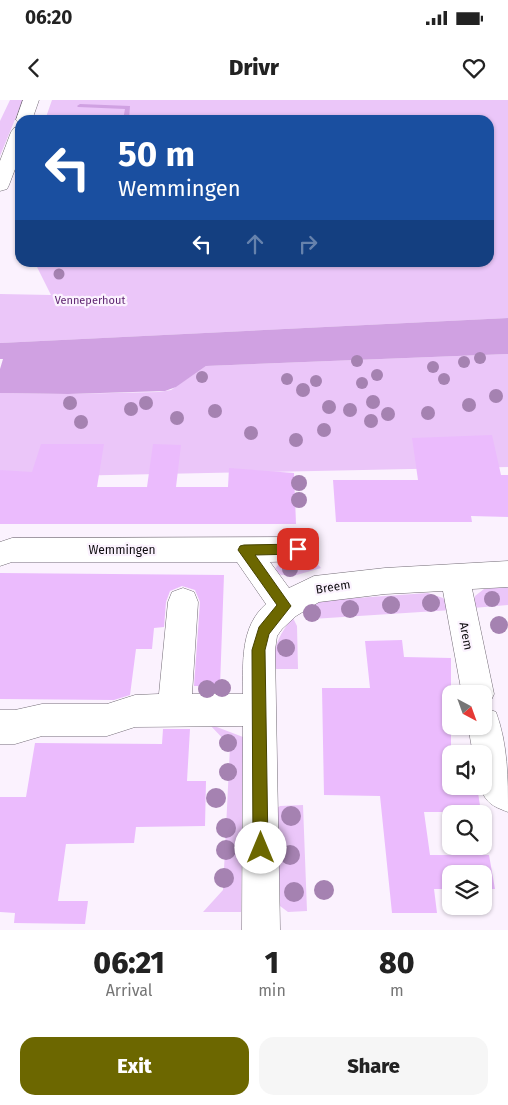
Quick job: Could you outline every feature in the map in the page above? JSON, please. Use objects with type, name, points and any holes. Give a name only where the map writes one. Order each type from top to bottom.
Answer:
[{"type":"street","points":[[26,115],[31,100]]},
{"type":"street","points":[[0,185],[15,145]]},
{"type":"street","name":"Wemmingen","points":[[0,554],[12,550],[298,549]]},
{"type":"street","points":[[244,550],[285,606]]},
{"type":"street","name":"Breem","points":[[261,930],[259,650],[263,631],[285,606],[305,593],[321,588],[385,581],[508,574]]},
{"type":"street","name":"Arem","points":[[455,577],[476,685]]},
{"type":"street","points":[[174,712],[183,602]]},
{"type":"street","points":[[0,727],[15,727],[42,720],[107,720],[135,711],[260,710]]},
{"type":"street","points":[[486,735],[497,787],[508,795]]},
{"type":"green space","points":[[10,100],[23,100],[17,115],[15,115],[15,119],[0,156],[0,121]]},
{"type":"green space","name":"Venneperhout","points":[[52,100],[508,100],[508,318],[0,343],[0,294],[51,295],[37,267],[494,267],[494,115],[47,115]]},
{"type":"green space","points":[[508,354],[508,467],[14,477],[0,470],[0,393],[159,392],[171,390],[206,366]]},
{"type":"green space","points":[[308,553],[321,568],[293,576],[274,574],[275,569],[282,562]]},
{"type":"green space","points":[[508,588],[508,605],[473,608],[475,596],[484,589]]},
{"type":"green space","points":[[428,593],[443,598],[452,610],[312,619],[301,611],[319,602],[328,600]]},
{"type":"green space","points":[[293,618],[297,626],[298,669],[276,669],[274,663],[275,649],[285,628]]},
{"type":"green space","points":[[209,724],[243,737],[241,912],[203,912],[223,890],[230,746]]},
{"type":"green space","points":[[303,805],[307,911],[288,912],[280,906],[277,808],[280,806]]},
{"type":"shaded area","points":[[508,318],[508,354],[206,366],[176,387],[165,391],[68,394],[0,393],[0,369],[3,359],[0,359],[0,343]]},
{"type":"building","points":[[492,435],[501,475],[508,475],[508,517],[471,516],[472,522],[336,522],[333,480],[418,480],[412,438]]},
{"type":"building","points":[[41,444],[104,444],[97,487],[147,487],[153,444],[181,445],[176,487],[228,487],[229,468],[294,473],[296,524],[0,524],[0,470],[32,472]]},
{"type":"building","points":[[0,573],[224,575],[220,686],[194,686],[200,602],[195,590],[182,586],[170,591],[166,602],[164,627],[154,628],[152,649],[136,649],[130,695],[114,700],[0,699]]},
{"type":"building","points":[[402,640],[404,657],[451,658],[451,685],[442,685],[442,735],[451,735],[451,745],[442,745],[442,795],[478,795],[480,805],[442,805],[442,812],[424,812],[430,855],[489,855],[491,865],[442,865],[442,889],[434,889],[437,913],[392,913],[380,796],[324,795],[322,688],[370,688],[365,641]]},
{"type":"building","points":[[163,729],[190,729],[187,781],[206,781],[205,826],[136,827],[134,843],[66,844],[58,901],[88,901],[85,924],[14,923],[15,913],[0,912],[0,797],[26,797],[35,743],[162,744]]},
{"type":"building","points":[[492,872],[495,889],[492,889]]},
{"type":"waterway","points":[[80,106],[128,107],[127,115]]},
{"type":"route","points":[[261,848],[259,650],[263,631],[271,619],[285,606],[244,550],[298,549]]}]
